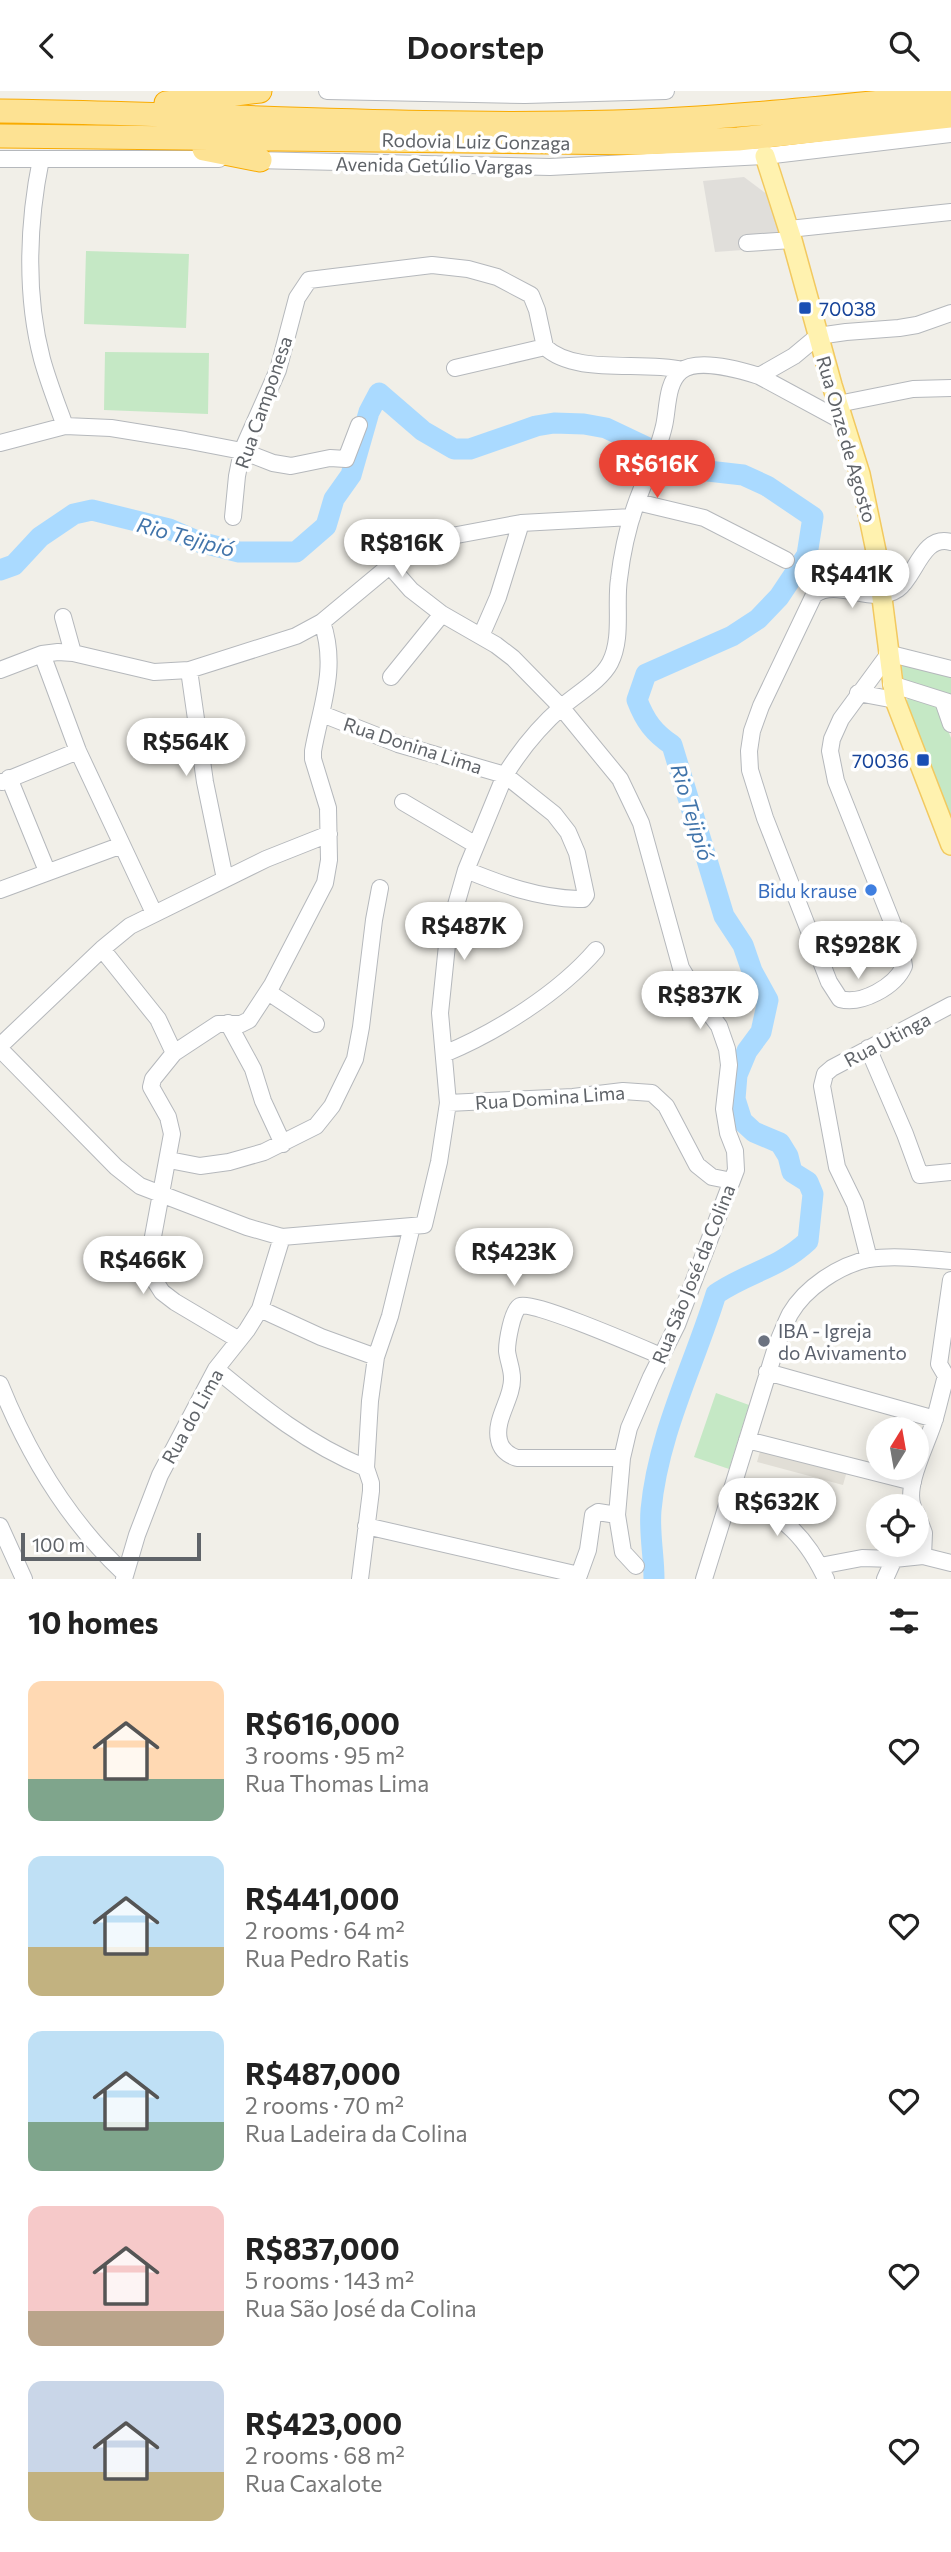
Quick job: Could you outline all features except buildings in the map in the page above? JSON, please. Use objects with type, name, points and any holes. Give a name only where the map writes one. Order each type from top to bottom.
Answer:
[{"type":"highway","points":[[90,112],[260,91]]},
{"type":"highway","name":"Rodovia Luiz Gonzaga","points":[[0,111],[612,123],[731,117],[951,95]]},
{"type":"highway","name":"Rodovia Luiz Gonzaga","points":[[0,136],[640,143],[738,139],[951,116]]},
{"type":"highway","points":[[156,139],[260,160]]},
{"type":"main road","name":"Rua Onze de Agosto","points":[[765,156],[791,234],[867,503],[882,596],[893,692],[951,845]]},
{"type":"street","points":[[327,91],[537,95],[666,91]]},
{"type":"street","name":"Avenida Getúlio Vargas","points":[[0,159],[151,157],[550,167],[765,156],[951,134]]},
{"type":"street","points":[[41,159],[31,244],[35,318],[41,357],[65,426]]},
{"type":"street","points":[[747,243],[791,234],[951,212]]},
{"type":"street","name":"Rua Camponesa","points":[[233,517],[242,451],[278,370],[297,298],[309,280],[432,265],[468,269],[506,281],[531,295],[545,347]]},
{"type":"street","points":[[758,376],[802,351],[818,336],[917,325],[951,313]]},
{"type":"street","points":[[455,368],[545,347],[558,356],[612,367],[656,366],[682,370]]},
{"type":"street","points":[[360,1579],[371,1483],[366,1468],[376,1357],[439,1162],[449,1103],[440,995],[454,912],[466,870],[505,775],[526,743],[605,670],[613,657],[619,576],[634,510],[664,428],[675,378],[682,370],[692,366],[717,366],[758,376],[841,413],[914,389],[951,388]]},
{"type":"street","points":[[0,443],[65,426],[111,428],[242,451],[273,463],[291,465],[330,458],[346,459],[359,425]]},
{"type":"street","points":[[0,670],[43,654],[73,653],[154,672],[189,670],[296,636],[322,622],[411,548],[457,535],[521,523],[634,510],[704,518],[786,561]]},
{"type":"street","points":[[481,636],[505,578],[521,523]]},
{"type":"street","points":[[951,542],[936,542],[927,548],[899,589],[882,596],[820,590],[814,596],[761,706],[752,731],[750,770],[765,818],[834,992],[840,999],[849,1002],[861,1000],[897,977],[904,967],[900,942],[830,762],[835,729],[888,654],[951,669]]},
{"type":"street","name":"Rua São José da Colina","points":[[389,565],[411,590],[442,614],[513,658],[609,763],[629,795],[648,846],[681,968],[719,1026],[727,1049],[729,1065],[724,1109],[736,1161],[732,1181],[686,1303],[638,1405],[622,1458],[617,1515],[623,1552],[636,1566]]},
{"type":"street","points":[[391,677],[442,614]]},
{"type":"street","points":[[63,617],[73,653]]},
{"type":"street","points":[[239,1340],[175,1302],[162,1292],[155,1280],[150,1262],[169,1160],[171,1126],[151,1087],[153,1079],[174,1053],[218,1024],[241,1024],[249,1020],[268,992],[325,883],[329,860],[327,800],[313,759],[330,671],[328,640],[322,622]]},
{"type":"street","points":[[43,654],[79,751],[155,913]]},
{"type":"street","points":[[189,670],[205,782],[225,879]]},
{"type":"street","points":[[858,693],[893,692],[947,702],[951,724]]},
{"type":"street","name":"Rua Donina Lima","points":[[322,714],[398,744],[505,775],[554,814],[569,832],[578,853],[587,890],[586,898],[544,896],[518,890],[466,870]]},
{"type":"street","points":[[47,871],[4,780],[79,751]]},
{"type":"street","points":[[403,802],[476,845]]},
{"type":"street","points":[[329,834],[284,851],[130,926],[102,949],[0,1047],[116,1167],[140,1186],[162,1196],[282,1237],[418,1225]]},
{"type":"street","points":[[0,890],[122,845]]},
{"type":"street","points":[[169,1160],[201,1166],[241,1158],[283,1143],[316,1126],[332,1106],[355,1059],[380,888]]},
{"type":"street","points":[[102,949],[158,1019],[174,1053]]},
{"type":"street","points":[[444,1054],[489,1031],[537,1001],[581,967],[596,950]]},
{"type":"street","points":[[268,992],[316,1024]]},
{"type":"street","name":"Rua Utinga","points":[[869,1259],[855,1204],[837,1167],[822,1086],[825,1074],[868,1048],[951,1005]]},
{"type":"street","points":[[228,1023],[253,1069],[263,1101],[283,1143]]},
{"type":"street","points":[[868,1048],[920,1175],[951,1172]]},
{"type":"street","name":"Rua Domina Lima","points":[[449,1103],[573,1097],[623,1091],[652,1093],[666,1106],[697,1165],[712,1177],[732,1181]]},
{"type":"street","name":"Rua do Lima","points":[[124,1577],[160,1475],[216,1369],[260,1309],[282,1237]]},
{"type":"street","points":[[704,1579],[767,1371],[790,1314],[807,1292],[836,1273],[869,1259],[951,1261]]},
{"type":"street","points":[[910,1494],[948,1377],[939,1364],[939,1357],[951,1280]]},
{"type":"street","points":[[622,1458],[517,1458],[509,1455],[499,1441],[501,1419],[513,1379],[507,1349],[514,1312],[518,1307],[528,1305],[661,1356]]},
{"type":"street","points":[[260,1309],[321,1337],[376,1357]]},
{"type":"street","points":[[216,1369],[257,1404],[301,1435],[366,1468]]},
{"type":"street","points":[[767,1371],[935,1419]]},
{"type":"street","points":[[0,1384],[37,1465],[55,1494],[124,1577]]},
{"type":"street","points":[[747,1440],[913,1482]]},
{"type":"street","points":[[729,1496],[755,1504],[782,1519],[795,1530],[823,1573],[862,1557],[913,1557]]},
{"type":"street","points":[[366,1526],[579,1575],[588,1551],[593,1515],[598,1512],[617,1515]]},
{"type":"street","points":[[0,1526],[18,1577]]},
{"type":"street","points":[[927,1557],[951,1563]]},
{"type":"street","points":[[885,1579],[894,1559]]},
{"type":"shaded area","points":[[744,177],[768,195],[783,247],[715,252],[703,181]]},
{"type":"shaded area","points":[[761,1448],[847,1471],[843,1485],[757,1462]]},
{"type":"green space","points":[[86,251],[189,254],[186,328],[84,324]]},
{"type":"green space","points":[[105,352],[209,353],[208,414],[104,410]]},
{"type":"green space","points":[[901,664],[951,677],[951,696],[904,685]]},
{"type":"green space","points":[[908,697],[938,706],[951,738],[951,821],[905,707]]},
{"type":"green space","points":[[716,1393],[749,1405],[729,1469],[694,1457]]},
{"type":"waterway","name":"Rio Tejipió","points":[[0,570],[14,565],[40,537],[74,514],[92,510],[169,529],[199,542],[239,552],[296,552],[326,526],[334,499],[351,475],[369,412],[379,393],[423,431],[454,449],[470,449],[536,426],[554,423],[606,428],[708,471],[743,475],[767,486],[813,517],[807,555],[779,597],[758,619],[732,636],[646,674],[637,700],[651,726],[672,745],[724,916],[743,945],[752,971],[768,1000],[761,1032],[747,1051],[737,1075],[735,1099],[742,1121],[754,1132],[780,1143],[788,1156],[792,1172],[808,1182],[813,1194],[808,1241],[785,1258],[716,1294],[661,1454],[651,1510],[654,1579]]},
{"type":"place","name":"70038","points":[[805,308]]},
{"type":"place","name":"70036","points":[[923,760]]},
{"type":"place","name":"Bidu krause","points":[[871,890]]},
{"type":"place","name":"IBA - Igreja do Avivamento","points":[[764,1341]]}]
